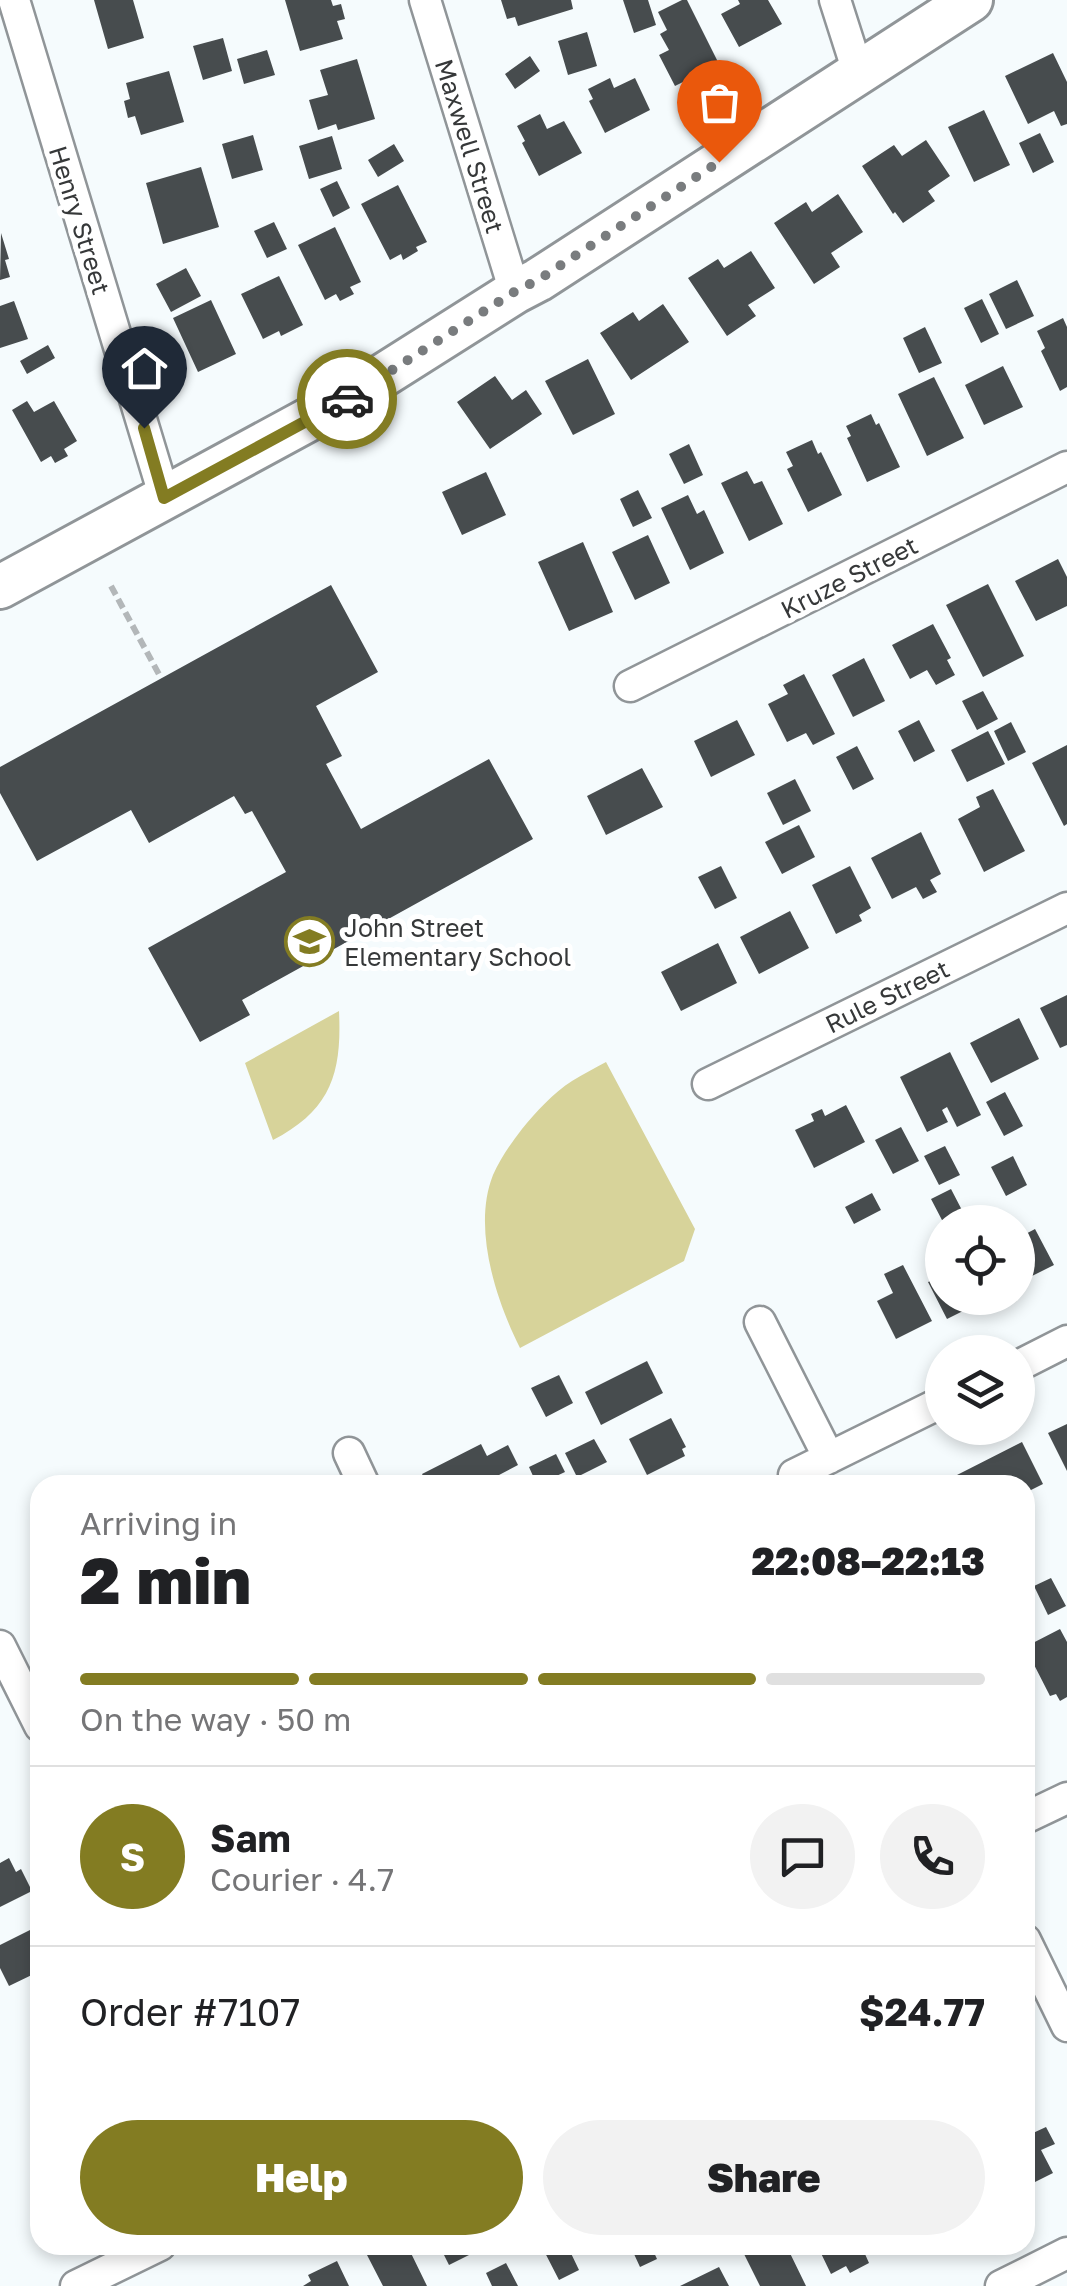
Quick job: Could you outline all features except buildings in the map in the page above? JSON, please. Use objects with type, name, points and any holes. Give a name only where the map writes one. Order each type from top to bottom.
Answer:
[{"type":"main road","points":[[0,586],[341,402],[538,280],[971,0]]},
{"type":"street","name":"Henry Street","points":[[14,0],[164,498]]},
{"type":"street","name":"Maxwell Street","points":[[425,0],[514,292]]},
{"type":"street","points":[[836,0],[858,72]]},
{"type":"street","name":"Kruze Street","points":[[630,686],[1067,467]]},
{"type":"street","name":"Rule Street","points":[[708,1084],[1067,908]]},
{"type":"street","points":[[760,1322],[829,1458]]},
{"type":"street","points":[[1035,1357],[1067,1341]]},
{"type":"street","points":[[804,1475],[829,1458],[925,1410]]},
{"type":"street","points":[[349,1453],[359,1475]]},
{"type":"street","points":[[0,1646],[30,1706]]},
{"type":"street","points":[[1035,1813],[1067,1798]]},
{"type":"street","points":[[1035,1960],[1067,2026]]},
{"type":"street","points":[[1001,2286],[1067,2253]]},
{"type":"street","points":[[76,2286],[140,2255]]},
{"type":"path","points":[[111,586],[162,678]]},
{"type":"shaded area","points":[[339,1011],[338,1053],[329,1088],[308,1116],[273,1140],[245,1063]]},
{"type":"shaded area","points":[[606,1062],[695,1229],[684,1261],[520,1348],[495,1286],[486,1240],[487,1196],[493,1175],[514,1140],[545,1103],[572,1081]]},
{"type":"way so far","points":[[347,399],[719,162]]},
{"type":"place","name":"John Street Elementary School","points":[[309,941]]},
{"type":"route","points":[[144,428],[164,498],[347,399]]}]
